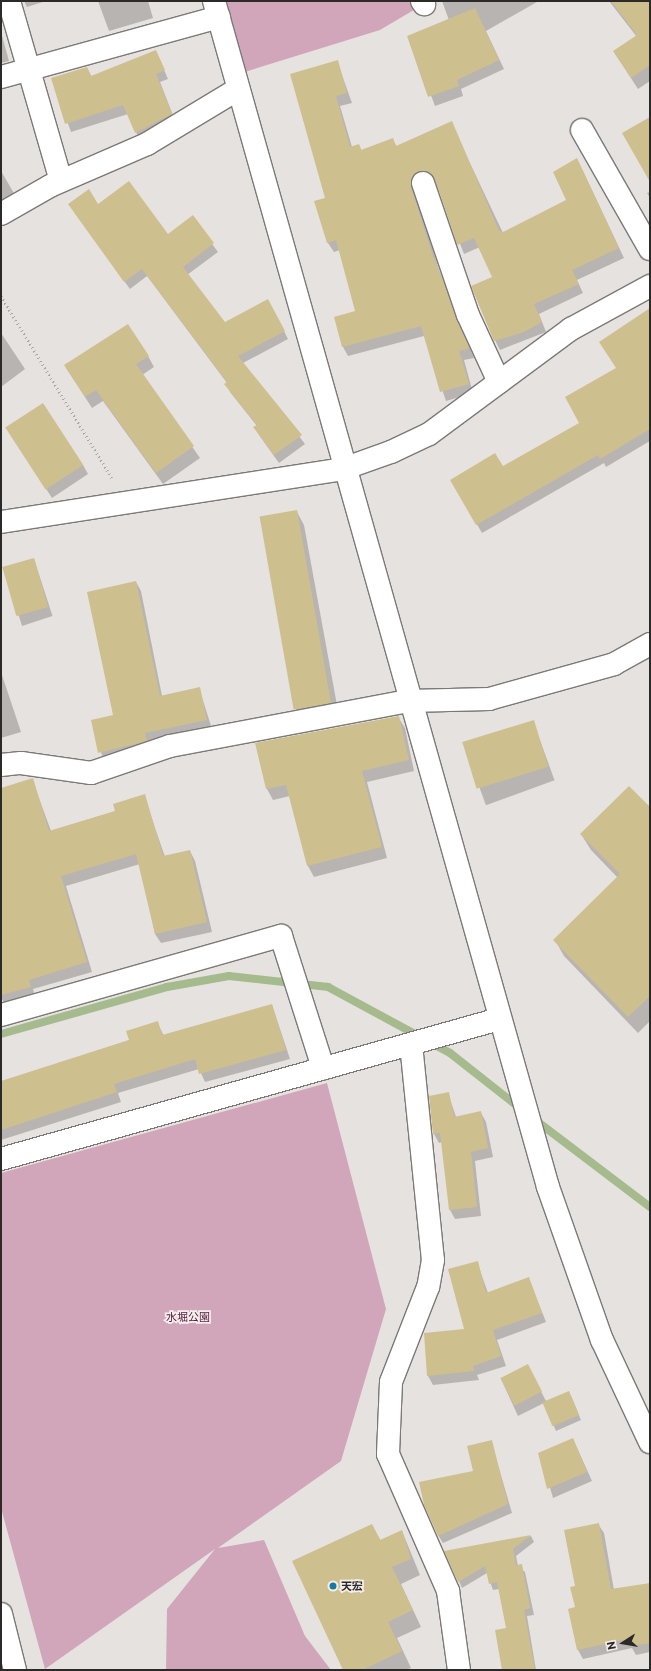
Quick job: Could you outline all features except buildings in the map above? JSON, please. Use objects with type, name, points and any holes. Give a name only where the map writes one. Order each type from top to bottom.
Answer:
[{"type":"street","points":[[9,1],[61,181]]},
{"type":"street","points":[[1,77],[29,72],[216,9],[343,469],[548,1187],[602,1340],[650,1442]]},
{"type":"street","points":[[1,214],[61,181],[147,144],[238,88]]},
{"type":"street","points":[[582,130],[650,249]]},
{"type":"street","points":[[423,183],[468,315],[499,382]]},
{"type":"street","points":[[1,522],[127,504],[343,469],[391,452],[429,434],[571,329],[650,286]]},
{"type":"street","points":[[1,765],[21,763],[91,772],[170,746],[409,701],[488,699],[614,664],[650,644]]},
{"type":"street","points":[[1,1015],[281,936],[323,1068]]},
{"type":"street","points":[[1,1159],[499,1019]]},
{"type":"street","points":[[411,1044],[433,1260],[428,1287],[391,1382],[388,1454],[448,1591],[459,1670]]},
{"type":"street","points":[[1,1614],[15,1670]]},
{"type":"path","points":[[1,296],[127,504]]},
{"type":"green space","points":[[214,1],[422,1],[424,4],[380,30],[235,75]]},
{"type":"green space","name":"水堀公園","points":[[327,1083],[386,1309],[341,1461],[218,1548],[264,1540],[305,1636],[331,1670],[166,1670],[167,1609],[215,1549],[45,1669],[1,1508],[1,1173]]},
{"type":"waterway","points":[[1,1034],[167,987],[229,976],[328,987],[450,1053],[520,1108]]},
{"type":"waterway","points":[[534,1119],[650,1207]]},
{"type":"place","name":"天宏","points":[[333,1586]]}]
